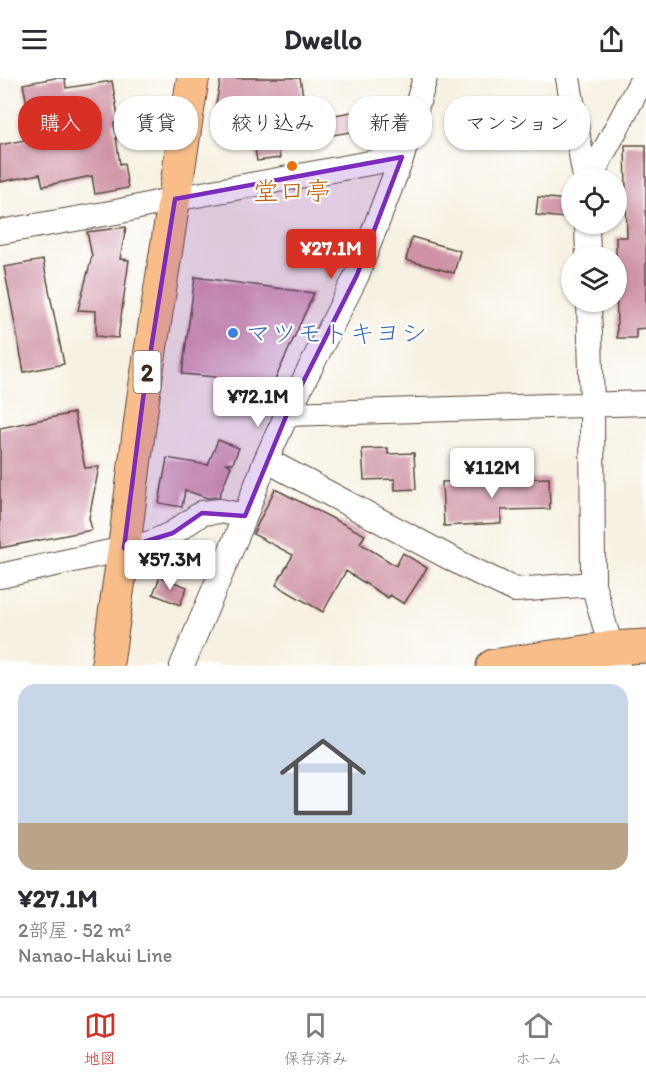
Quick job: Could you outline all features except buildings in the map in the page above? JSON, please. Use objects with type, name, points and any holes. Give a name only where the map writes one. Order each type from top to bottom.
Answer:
[{"type":"highway","points":[[494,666],[614,657],[646,646]]},
{"type":"main road","name":"2","points":[[107,666],[143,399],[193,78]]},
{"type":"street","points":[[182,666],[266,460],[357,275],[402,157],[425,78]]},
{"type":"street","points":[[568,78],[583,168]]},
{"type":"street","points":[[595,168],[643,78]]},
{"type":"street","points":[[0,232],[402,157]]},
{"type":"street","points":[[590,312],[593,584],[614,657]]},
{"type":"street","points":[[287,414],[646,403]]},
{"type":"street","points":[[266,460],[515,590],[593,584]]},
{"type":"street","points":[[0,576],[151,543],[173,533],[202,513],[220,511],[245,516]]},
{"type":"highlighted area","points":[[402,157],[357,275],[287,414],[245,516],[202,513],[173,533],[124,548],[143,399],[175,199]]},
{"type":"place","name":"堂口亭","points":[[292,166]]},
{"type":"place","name":"マツモトキヨシ","points":[[233,333]]}]
